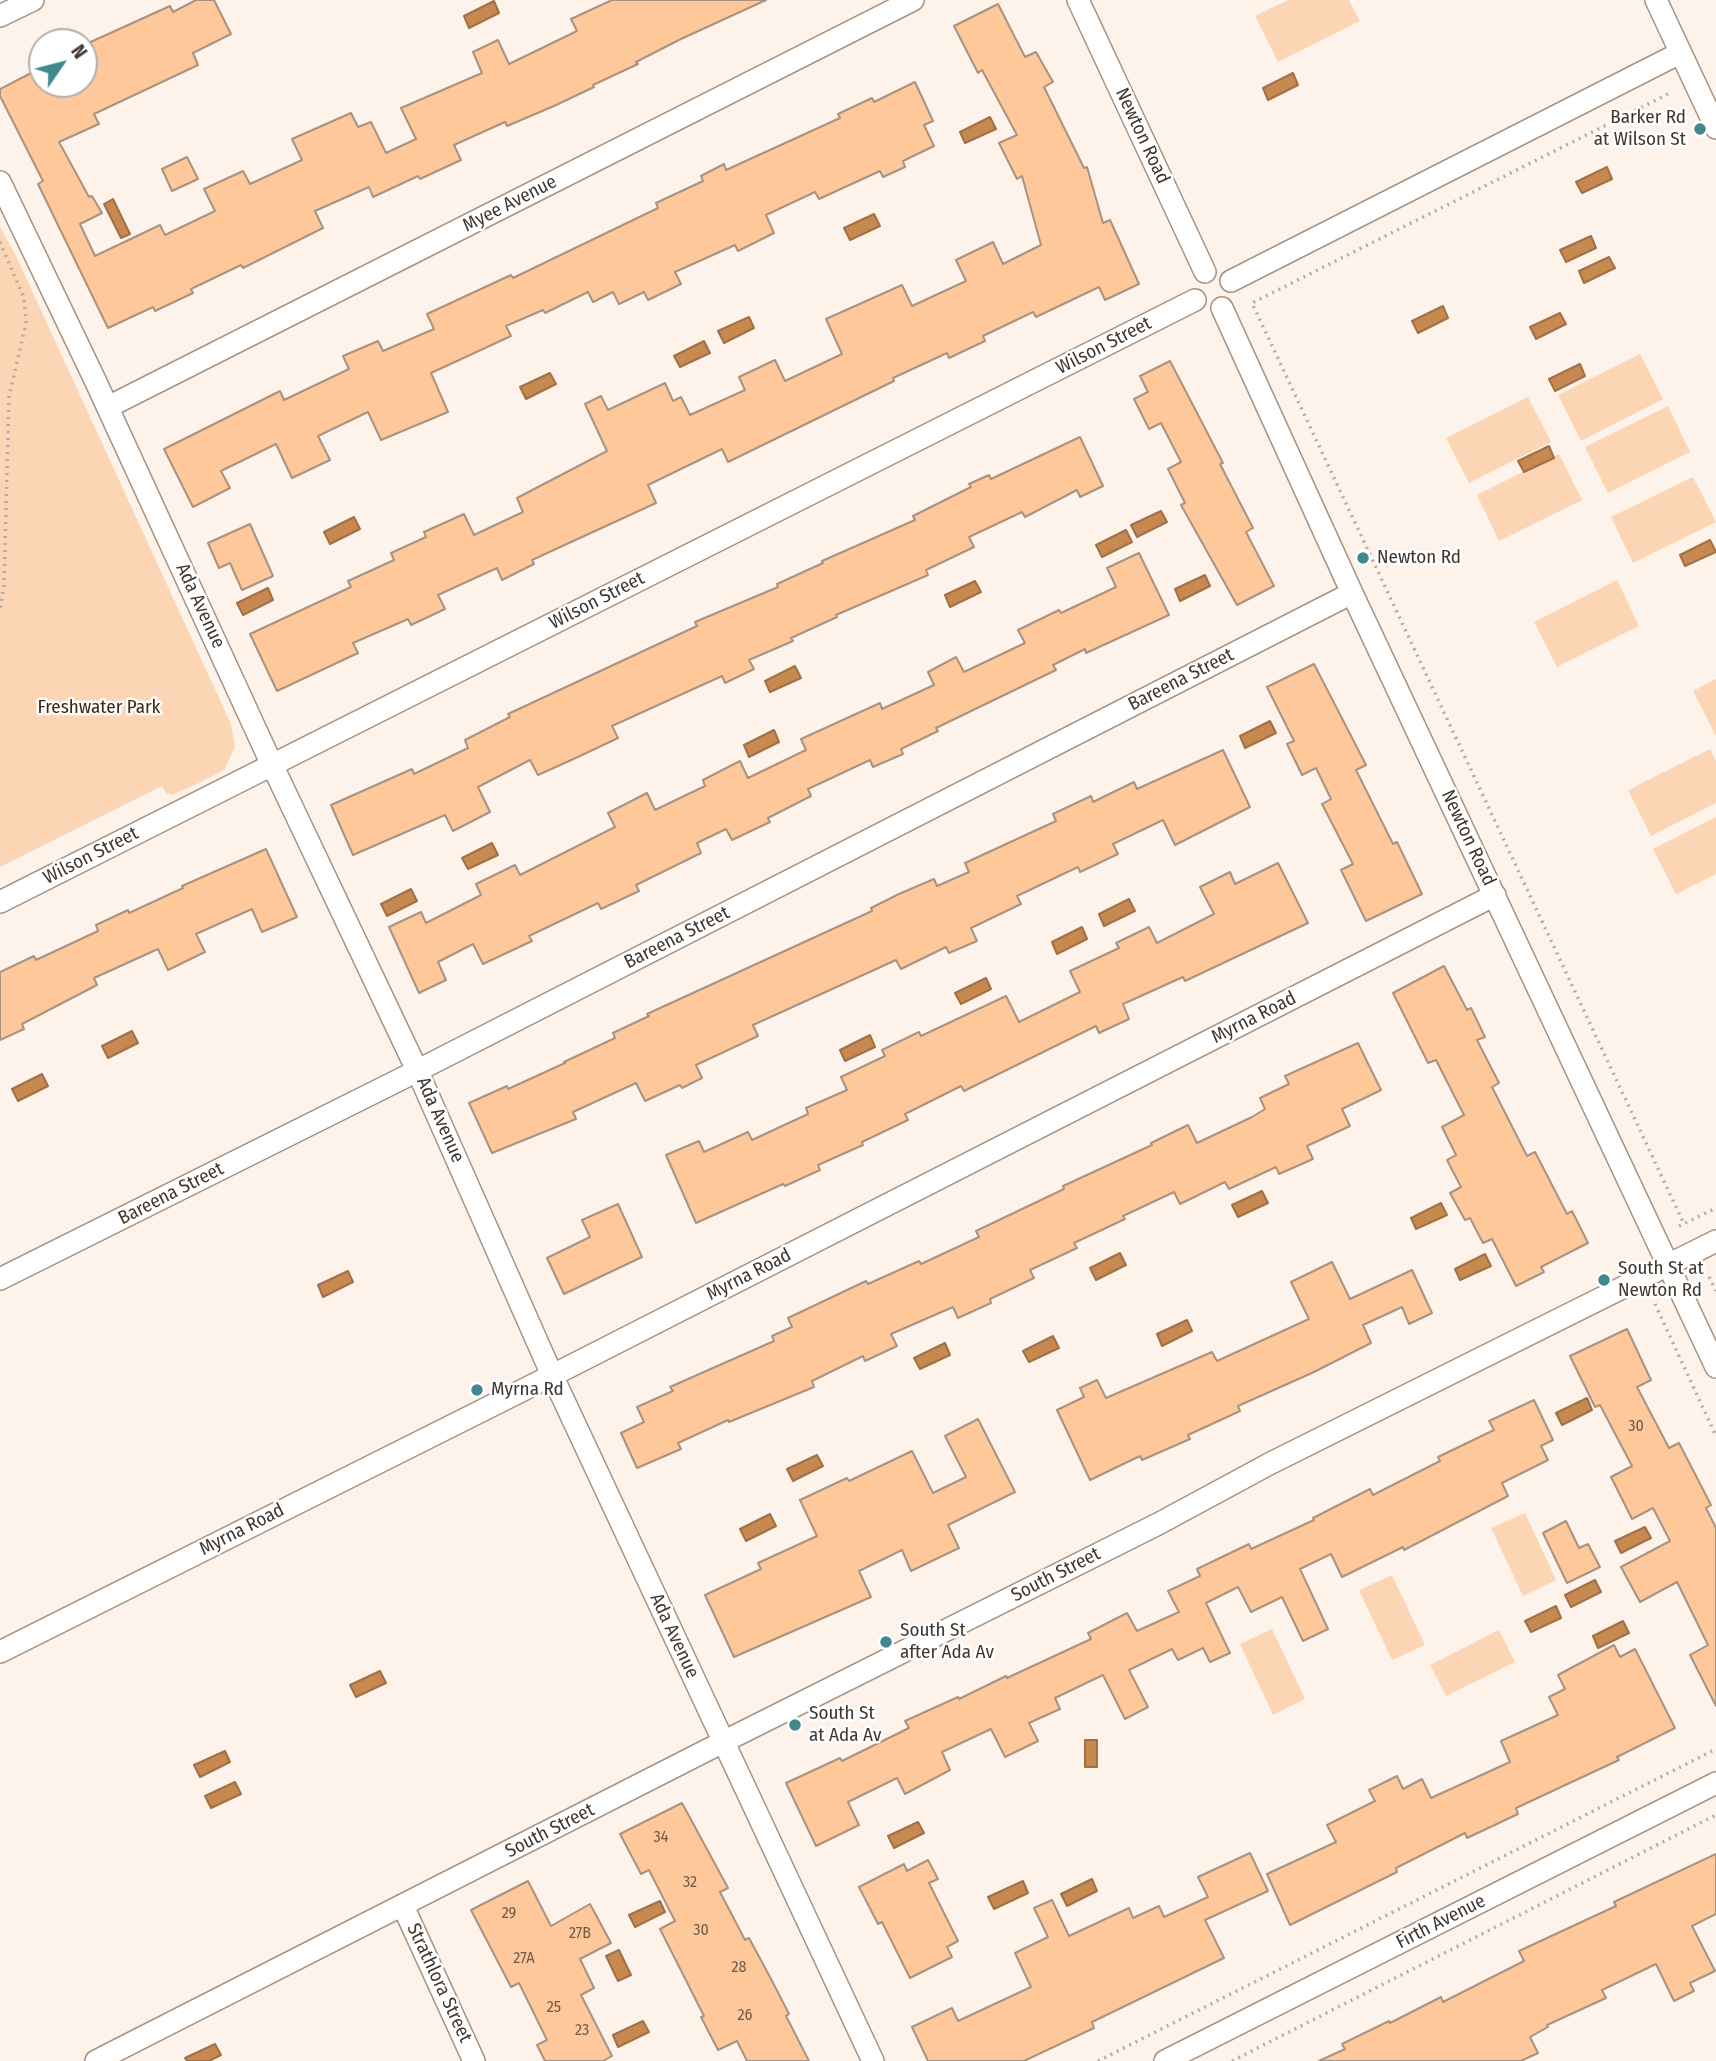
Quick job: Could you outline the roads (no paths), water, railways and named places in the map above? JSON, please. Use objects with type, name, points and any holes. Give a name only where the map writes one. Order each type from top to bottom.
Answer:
[{"type":"street","points":[[0,16],[33,0]]},
{"type":"street","name":"Myee Avenue","points":[[108,407],[913,0]]},
{"type":"street","name":"Newton Road","points":[[1078,0],[1205,272]]},
{"type":"street","points":[[1656,0],[1715,126]]},
{"type":"street","points":[[1231,281],[1680,53]]},
{"type":"street","name":"Ada Avenue","points":[[0,182],[108,407],[272,765],[417,1070],[552,1375],[873,2061]]},
{"type":"street","points":[[1211,270],[1223,273],[1231,281],[1231,300],[1222,309],[1203,309],[1195,300],[1193,287],[1199,275],[1205,272],[1211,270]]},
{"type":"street","name":"Wilson Street","points":[[0,902],[1195,300]]},
{"type":"street","name":"Newton Road","points":[[1222,309],[1352,593],[1716,1367]]},
{"type":"street","name":"Bareena Street","points":[[0,1279],[417,1070],[1352,593]]},
{"type":"street","name":"Myrna Road","points":[[0,1652],[552,1375],[1495,895]]},
{"type":"street","name":"South Street","points":[[96,2061],[1158,1524],[1271,1463],[1716,1241]]},
{"type":"street","name":"Firth Avenue","points":[[1165,2061],[1716,1783]]},
{"type":"street","name":"Strathlora Street","points":[[403,1906],[474,2061]]},
{"type":"place","name":"Barker Rd at Wilson St","points":[[1700,129]]},
{"type":"place","name":"Newton Rd","points":[[1363,558]]},
{"type":"place","name":"South St at Newton Rd","points":[[1604,1280]]},
{"type":"place","name":"Myrna Rd","points":[[477,1390]]},
{"type":"place","name":"South St after Ada Av","points":[[886,1642]]},
{"type":"place","name":"South St at Ada Av","points":[[795,1725]]},
{"type":"park label","name":"Freshwater Park","points":[[99,708]]}]
